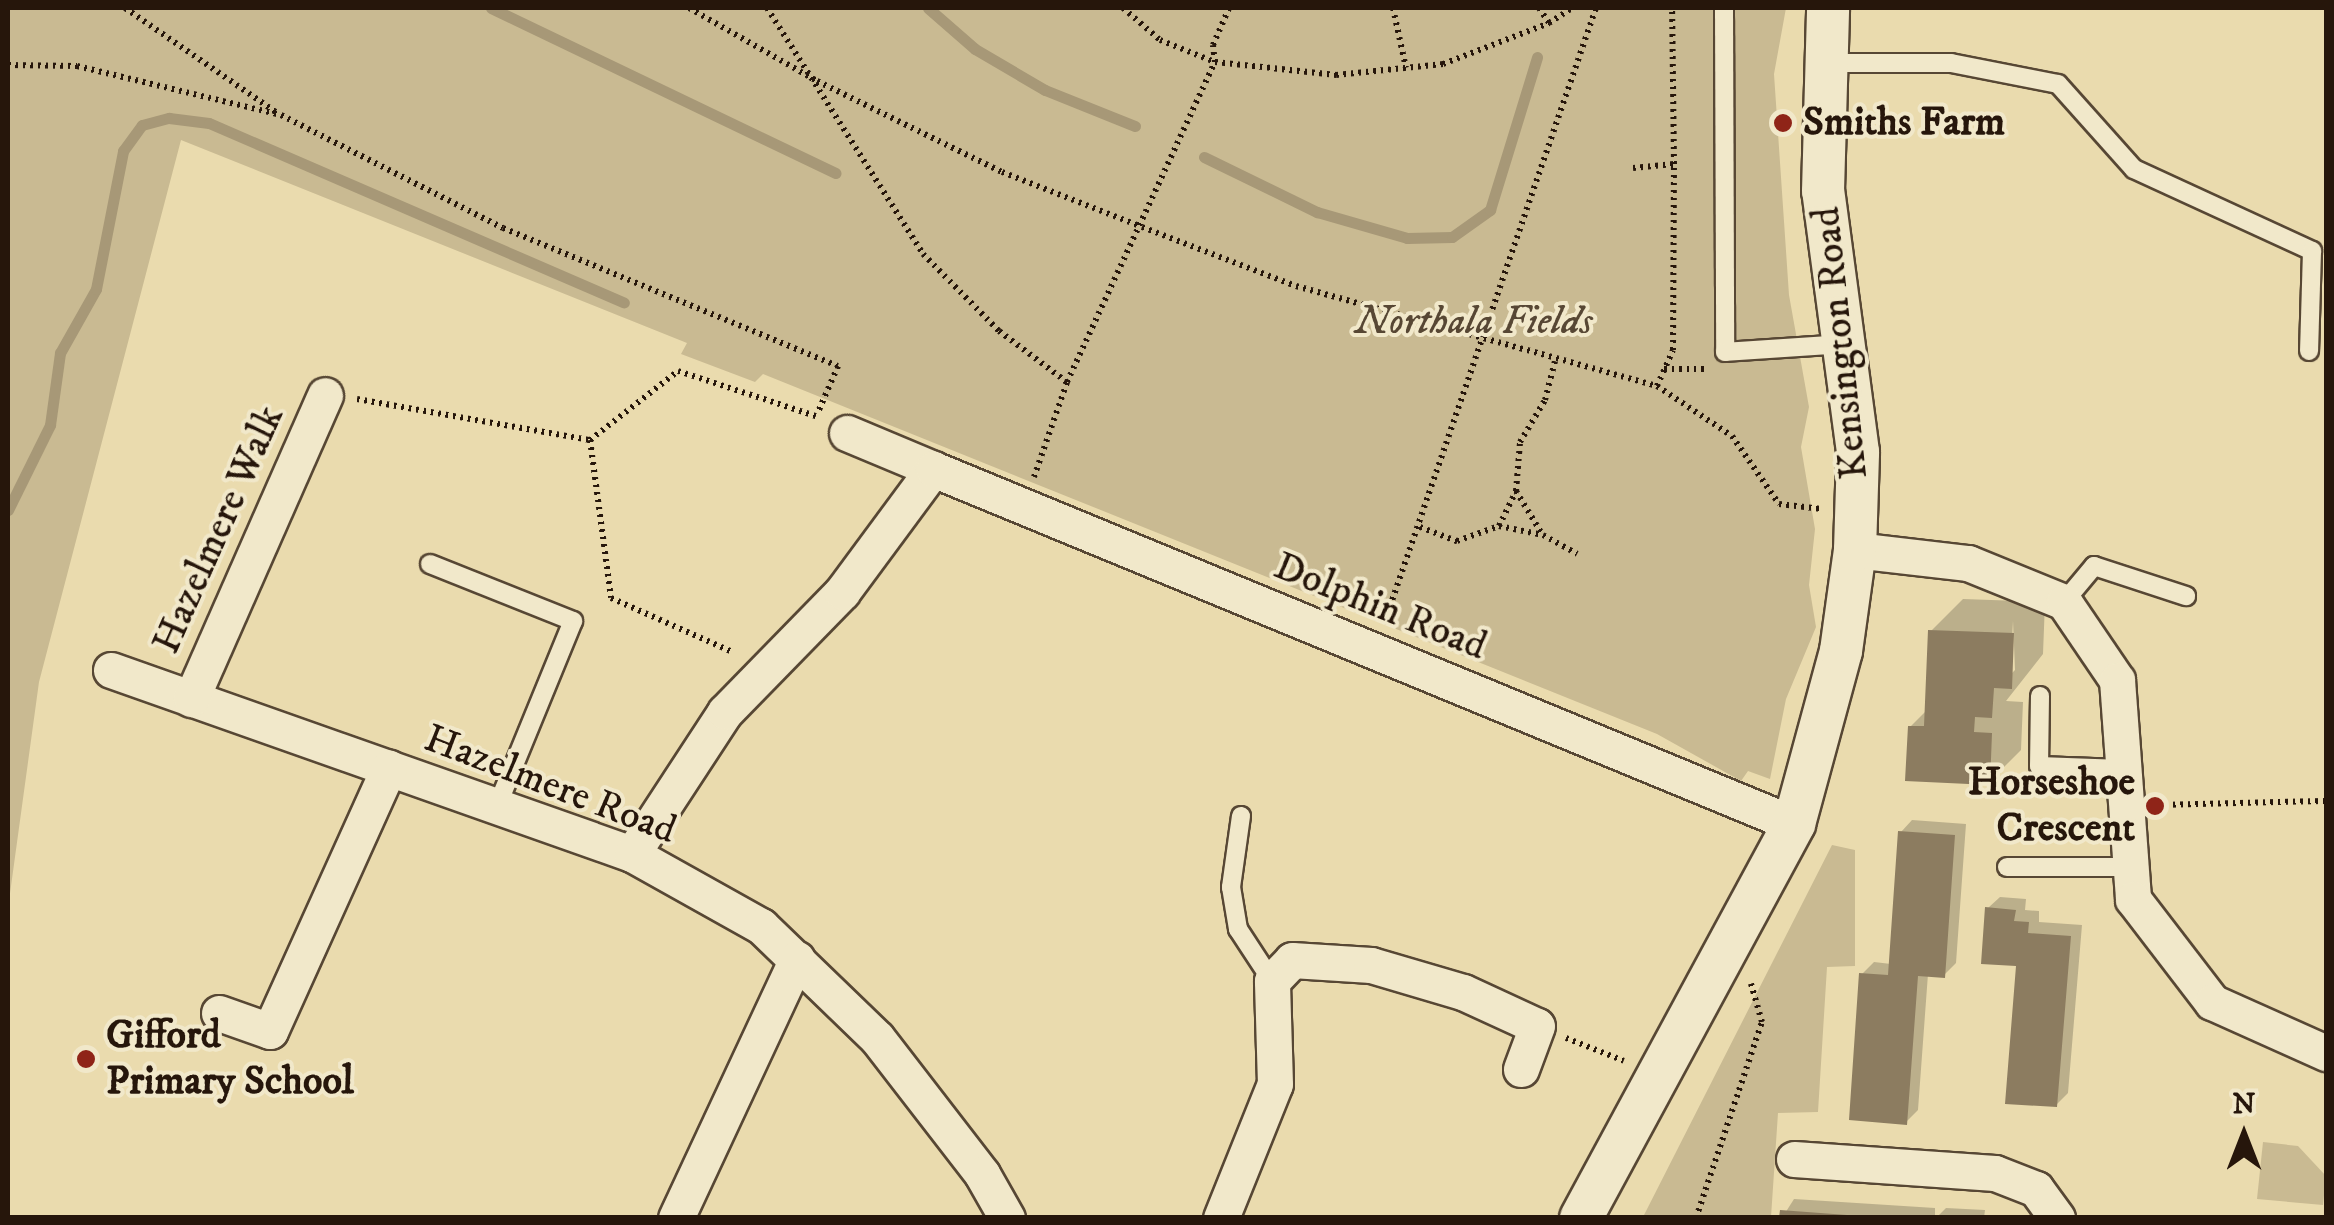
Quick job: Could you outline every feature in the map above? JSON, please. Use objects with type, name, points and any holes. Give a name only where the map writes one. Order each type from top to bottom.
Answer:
[{"type":"street","name":"Kensington Road","points":[[1581,1218],[1794,824],[1829,706],[1855,550],[1858,440],[1823,191],[1828,8]]},
{"type":"street","name":"Hazelmere Walk","points":[[191,699],[324,394]]},
{"type":"street","name":"Dolphin Road","points":[[832,425],[1794,824]]},
{"type":"street","points":[[632,854],[725,712],[842,592],[932,469]]},
{"type":"street","points":[[1855,550],[1968,563],[2064,602],[2116,680],[2122,806],[2134,899],[2212,1002],[2326,1053]]},
{"type":"street","name":"Hazelmere Road","points":[[112,670],[632,854],[761,926],[876,1038],[982,1174],[1006,1218]]},
{"type":"street","points":[[219,1013],[270,1031],[389,768]]},
{"type":"street","points":[[676,1218],[798,959]]},
{"type":"street","points":[[1221,1218],[1275,1084],[1272,981],[1292,960],[1371,965],[1463,992],[1537,1026],[1521,1069]]},
{"type":"street","points":[[1794,1159],[1995,1173],[2036,1189],[2057,1218]]},
{"type":"lane","points":[[1724,8],[1725,352],[1847,344]]},
{"type":"lane","points":[[1825,63],[1951,63],[2058,84],[2134,169],[2312,250],[2309,351]]},
{"type":"lane","points":[[430,564],[573,620],[496,806]]},
{"type":"lane","points":[[2064,602],[2094,566],[2186,596]]},
{"type":"lane","points":[[2040,696],[2039,766],[2122,769]]},
{"type":"lane","points":[[1241,816],[1231,887],[1238,929],[1272,981]]},
{"type":"lane","points":[[2007,868],[2130,867]]},
{"type":"path","points":[[125,8],[281,115],[504,228],[838,366],[832,425],[678,370],[590,440],[324,394]]},
{"type":"path","points":[[689,8],[817,81],[1002,172],[1142,227],[1296,286],[1483,342],[1658,386],[1732,436],[1779,504],[1818,509]]},
{"type":"path","points":[[767,8],[817,81],[923,254],[999,330],[1067,382]]},
{"type":"path","points":[[1123,8],[1160,40],[1215,62],[1336,75],[1443,64],[1549,24],[1572,8]]},
{"type":"path","points":[[1023,507],[1067,382],[1142,227],[1215,62],[1213,45],[1229,8]]},
{"type":"path","points":[[1393,8],[1406,68]]},
{"type":"path","points":[[1539,8],[1549,24]]},
{"type":"path","points":[[1374,651],[1420,527],[1596,8]]},
{"type":"path","points":[[1658,386],[1673,350],[1672,8]]},
{"type":"path","points":[[8,65],[76,66],[281,115]]},
{"type":"path","points":[[1633,168],[1674,164]]},
{"type":"path","points":[[1499,526],[1516,491],[1520,442],[1544,400],[1554,361]]},
{"type":"path","points":[[590,440],[610,598],[770,669]]},
{"type":"path","points":[[1516,491],[1543,535]]},
{"type":"path","points":[[1420,527],[1457,541],[1499,526],[1543,535],[1577,554]]},
{"type":"path","points":[[2122,806],[2326,801]]},
{"type":"path","points":[[1696,1218],[1762,1022],[1751,982]]},
{"type":"path","points":[[1537,1026],[1656,1074]]},
{"type":"green space","name":"Northala Fields","points":[[8,8],[1786,8],[1774,74],[1789,295],[1809,407],[1801,447],[1815,529],[1809,585],[1816,627],[1786,699],[1770,779],[1748,771],[1741,781],[1657,734],[763,374],[755,382],[681,354],[687,343],[181,140],[39,682],[8,908]]},
{"type":"green space","points":[[1832,845],[1855,850],[1855,966],[1827,967],[1818,1112],[1778,1113],[1771,1217],[1643,1217]]},
{"type":"green space","points":[[2263,1142],[2298,1146],[2326,1176],[2323,1205],[2257,1199]]},
{"type":"building","points":[[1928,630],[2014,633],[2012,689],[1994,688],[1992,718],[1975,717],[1974,732],[1992,733],[1990,785],[1905,781],[1908,726],[1924,726]]},
{"type":"building","points":[[1898,831],[1955,835],[1945,978],[1918,976],[1907,1125],[1849,1120],[1859,973],[1888,975]]},
{"type":"building","points":[[1985,907],[2016,910],[2014,921],[2029,922],[2028,933],[2071,936],[2057,1107],[2005,1104],[2016,966],[1981,964]]},
{"type":"building","points":[[1780,1210],[1847,1215],[1847,1218],[1779,1218]]},
{"type":"waterway","points":[[491,8],[836,173]]},
{"type":"waterway","points":[[928,8],[975,49],[1045,90],[1135,126]]},
{"type":"waterway","points":[[1204,157],[1317,212],[1407,238],[1452,237],[1490,210],[1537,57]]},
{"type":"waterway","points":[[8,510],[50,425],[60,353],[96,289],[123,151],[142,125],[169,118],[209,123],[624,303]]},
{"type":"place","name":"Smiths Farm","points":[[1783,123]]},
{"type":"place","name":"Horseshoe Crescent","points":[[2155,806]]},
{"type":"place","name":"Gifford Primary School","points":[[86,1059]]}]
